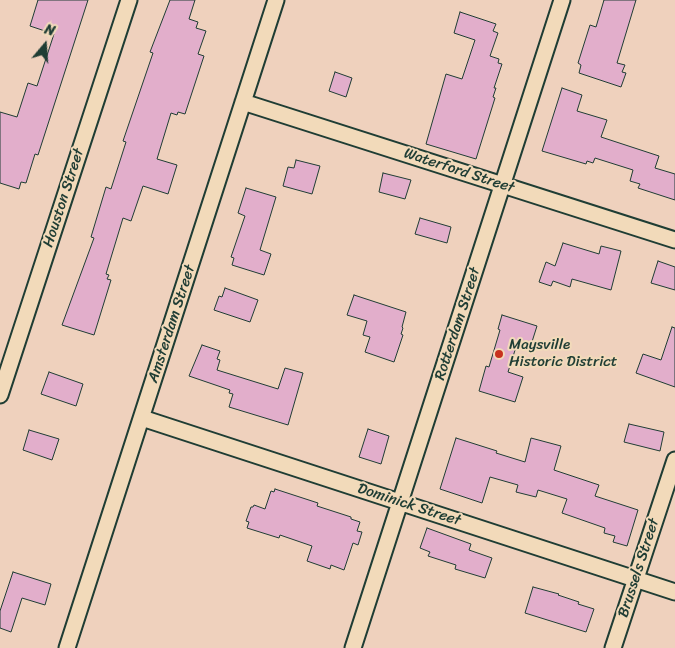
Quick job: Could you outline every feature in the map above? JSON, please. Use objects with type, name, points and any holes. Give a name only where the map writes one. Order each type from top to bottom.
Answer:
[{"type":"street","name":"Houston Street","points":[[0,396],[129,0]]},
{"type":"street","name":"Amsterdam Street","points":[[67,648],[276,0]]},
{"type":"street","name":"Rotterdam Street","points":[[353,648],[562,0]]},
{"type":"street","name":"Waterford Street","points":[[243,102],[675,240]]},
{"type":"street","name":"Dominick Street","points":[[142,418],[675,592]]},
{"type":"street","name":"Brussels Street","points":[[613,648],[675,460]]},
{"type":"building","points":[[38,0],[88,0],[38,155],[35,154],[26,183],[21,182],[19,189],[0,183],[0,112],[17,117],[28,83],[37,86],[54,34],[30,26]]},
{"type":"building","points":[[170,0],[195,0],[189,19],[198,22],[196,28],[206,31],[198,54],[204,56],[185,114],[178,112],[177,115],[171,113],[157,159],[177,165],[168,194],[143,186],[131,221],[123,218],[106,274],[109,275],[107,279],[111,280],[94,335],[62,325],[94,238],[91,237],[106,187],[111,189],[126,142],[123,141],[153,53],[150,52]]},
{"type":"building","points":[[604,0],[636,0],[617,63],[625,65],[622,72],[626,73],[621,87],[579,73],[581,65],[578,63],[590,25],[596,27]]},
{"type":"building","points":[[460,12],[496,24],[493,31],[498,33],[490,56],[499,59],[498,63],[502,64],[494,88],[496,88],[493,97],[495,98],[476,159],[426,144],[446,74],[462,79],[475,40],[454,33]]},
{"type":"building","points":[[335,72],[352,78],[346,97],[329,91]]},
{"type":"building","points":[[562,88],[582,95],[577,111],[607,120],[601,137],[659,156],[655,168],[675,174],[675,200],[638,188],[640,184],[630,181],[633,170],[595,158],[593,163],[587,161],[586,164],[542,151]]},
{"type":"building","points":[[296,160],[320,166],[312,194],[283,186],[288,167],[294,168]]},
{"type":"building","points":[[383,173],[411,180],[405,199],[379,192]]},
{"type":"building","points":[[246,188],[276,197],[260,250],[271,254],[264,275],[232,265],[234,258],[231,257],[245,216],[238,213]]},
{"type":"building","points":[[420,218],[451,227],[447,243],[415,234]]},
{"type":"building","points":[[563,243],[599,254],[601,246],[621,251],[611,290],[572,279],[570,287],[553,281],[551,286],[539,282],[546,262],[555,266]]},
{"type":"building","points":[[658,261],[675,267],[675,290],[651,283]]},
{"type":"building","points":[[225,288],[258,300],[250,322],[214,310],[219,296],[222,297]]},
{"type":"building","points":[[354,295],[406,312],[401,334],[403,335],[394,362],[365,352],[370,337],[363,335],[367,321],[347,315]]},
{"type":"building","points":[[502,315],[537,326],[530,348],[517,344],[508,372],[523,377],[515,402],[479,391],[486,366],[489,367],[500,330],[498,329]]},
{"type":"building","points":[[672,327],[675,328],[675,387],[636,373],[643,354],[661,360]]},
{"type":"building","points":[[202,345],[220,351],[217,359],[220,360],[217,370],[278,389],[285,368],[303,373],[288,425],[229,407],[233,394],[229,393],[230,390],[189,376]]},
{"type":"building","points":[[49,372],[83,384],[76,406],[41,394]]},
{"type":"building","points":[[629,424],[664,432],[660,451],[624,442]]},
{"type":"building","points":[[368,429],[389,436],[381,464],[359,457]]},
{"type":"building","points":[[29,430],[59,439],[52,460],[23,450]]},
{"type":"building","points":[[456,438],[525,462],[531,438],[561,446],[554,470],[599,485],[595,496],[638,510],[627,546],[613,542],[615,536],[604,533],[605,528],[562,513],[567,499],[538,490],[536,497],[516,492],[518,485],[490,477],[482,503],[440,489]]},
{"type":"building","points":[[275,489],[318,503],[317,506],[351,517],[351,519],[360,522],[357,531],[362,532],[358,545],[353,543],[344,570],[331,565],[330,569],[307,561],[312,546],[280,535],[279,538],[247,528],[249,522],[246,521],[251,507],[254,505],[265,509],[271,491],[274,492]]},
{"type":"building","points":[[427,528],[471,544],[469,550],[492,558],[485,578],[455,569],[456,565],[428,556],[430,552],[420,548]]},
{"type":"building","points":[[13,572],[51,584],[45,605],[22,598],[11,632],[0,628],[0,611]]},
{"type":"building","points":[[533,587],[559,594],[579,602],[578,604],[594,609],[586,632],[525,613]]},
{"type":"place","name":"Maysville Historic District","points":[[499,354]]}]
